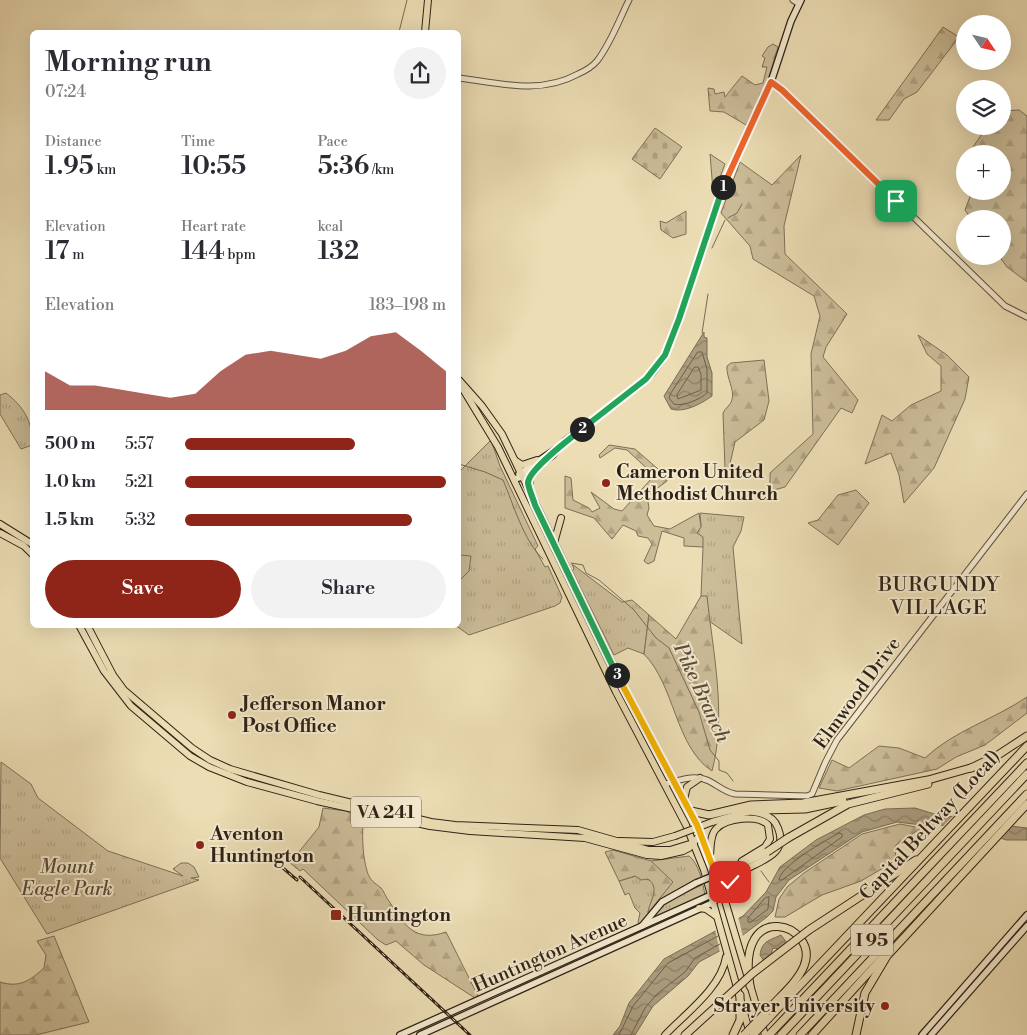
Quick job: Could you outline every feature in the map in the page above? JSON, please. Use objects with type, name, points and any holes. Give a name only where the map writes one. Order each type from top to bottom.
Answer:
[{"type":"highway","points":[[730,869],[767,852],[848,804],[940,781],[998,755],[1027,736]]},
{"type":"highway","name":"Capital Beltway (Local)","points":[[752,1035],[1027,746]]},
{"type":"highway","name":"I 95","points":[[771,1033],[1027,762]]},
{"type":"highway","points":[[691,811],[709,815],[751,805],[804,803],[928,780],[974,767]]},
{"type":"highway","name":"I 95","points":[[781,1035],[1027,774]]},
{"type":"highway","points":[[735,814],[756,810],[814,808],[872,791]]},
{"type":"highway","points":[[812,1035],[863,977],[893,948],[989,845],[1025,800]]},
{"type":"highway","name":"I 95","points":[[800,1035],[980,844],[1025,800]]},
{"type":"highway","points":[[685,1035],[753,973],[808,930],[923,857]]},
{"type":"highway","points":[[744,1035],[797,977],[804,965],[805,949],[798,935],[782,926],[762,930],[755,936],[750,944],[748,960],[750,986]]},
{"type":"highway","points":[[856,1035],[865,993],[872,978],[893,948]]},
{"type":"highway","points":[[733,1035],[740,1020],[740,995]]},
{"type":"highway","points":[[690,1035],[719,1004]]},
{"type":"main road","points":[[425,30],[428,0]]},
{"type":"main road","points":[[514,479],[553,455],[556,449],[638,386],[657,368],[665,355],[724,184],[771,82],[800,2]]},
{"type":"main road","points":[[461,383],[496,426],[514,459],[632,704],[691,811],[723,894],[764,1035]]},
{"type":"main road","points":[[461,384],[491,434],[514,479],[612,684],[665,784],[693,843],[712,899],[752,1035]]},
{"type":"main road","points":[[514,459],[522,465],[538,463]]},
{"type":"main road","points":[[535,505],[528,483],[538,463]]},
{"type":"main road","points":[[544,523],[553,526],[561,518],[554,544]]},
{"type":"main road","points":[[0,524],[30,543]]},
{"type":"main road","points":[[0,532],[24,546],[30,552]]},
{"type":"main road","name":"VA 241","points":[[81,628],[104,671],[118,692],[138,712],[187,755],[209,767],[253,784],[317,801],[430,826],[470,831],[585,838],[654,856],[671,855],[684,851],[690,848],[693,843]]},
{"type":"main road","name":"VA 241","points":[[89,628],[120,684],[191,748],[210,760],[230,768],[319,795],[409,817],[455,825],[578,830],[635,848],[660,851],[693,843]]},
{"type":"main road","points":[[187,755],[191,748]]},
{"type":"main road","points":[[684,800],[687,787],[700,778]]},
{"type":"main road","name":"VA 241","points":[[616,841],[653,842],[735,814],[753,812],[765,815],[778,826],[780,838],[773,854],[734,877],[723,894]]},
{"type":"main road","points":[[638,929],[662,902],[730,869],[768,843],[770,830],[761,819],[748,818],[725,824],[716,829],[712,836],[710,857]]},
{"type":"main road","points":[[693,843],[701,834]]},
{"type":"main road","name":"Huntington Avenue","points":[[400,1035],[638,929],[723,894]]},
{"type":"main road","name":"Huntington Avenue","points":[[420,1035],[699,908],[712,899]]},
{"type":"main road","points":[[699,908],[715,913]]},
{"type":"main road","points":[[922,1035],[1027,915]]},
{"type":"main road","points":[[931,1035],[1027,926]]},
{"type":"main road","points":[[665,1035],[720,976],[726,951]]},
{"type":"street","points":[[461,78],[534,87],[565,81],[586,70],[597,61],[629,0]]},
{"type":"street","points":[[793,0],[800,2]]},
{"type":"street","points":[[771,82],[782,90],[1005,306],[1027,317]]},
{"type":"street","name":"Elmwood Drive","points":[[700,778],[730,793],[811,796],[837,740],[1027,494]]},
{"type":"street","points":[[665,784],[700,778]]},
{"type":"green space","points":[[943,27],[956,35],[956,41],[917,92],[904,99],[889,120],[876,120]]},
{"type":"green space","points":[[773,44],[778,47],[767,83],[746,125],[724,112],[710,111],[708,88],[714,89],[715,94],[724,92],[725,97],[742,76],[755,85],[763,83],[767,67],[762,67],[765,58],[762,56],[768,47]]},
{"type":"green space","points":[[1011,110],[1019,110],[1027,116],[1027,282],[1006,265],[1011,265],[1011,210],[965,210],[969,200],[1011,200],[1011,145],[974,145],[981,135],[1011,135]]},
{"type":"green space","points":[[655,128],[682,147],[660,179],[632,159]]},
{"type":"green space","points":[[710,154],[725,164],[714,193],[713,191]]},
{"type":"green space","points":[[801,155],[784,226],[785,254],[847,314],[826,347],[823,357],[858,400],[852,413],[841,408],[785,487],[770,491],[770,473],[813,434],[811,354],[820,316],[814,296],[753,259],[750,246],[721,213],[740,162],[772,185]]},
{"type":"green space","points":[[686,211],[686,234],[673,238],[661,230],[660,221],[666,223]]},
{"type":"green space","points":[[918,335],[947,355],[969,377],[965,399],[934,468],[904,503],[899,475],[891,453],[865,464],[882,415],[892,421],[911,405],[941,391],[941,366],[927,354]]},
{"type":"green space","points":[[764,360],[769,401],[764,420],[735,442],[729,468],[725,469],[723,413],[733,396],[727,366],[731,363]]},
{"type":"green space","points":[[6,393],[18,404],[26,416],[30,426],[30,446],[21,449],[0,414],[0,395]]},
{"type":"green space","points":[[491,440],[500,466],[538,546],[535,549],[545,567],[548,566],[562,597],[560,603],[469,635],[459,628],[461,628],[461,470]]},
{"type":"green space","points":[[609,445],[635,449],[665,475],[667,481],[647,496],[649,508],[647,515],[654,526],[670,529],[699,513],[701,527],[697,533],[703,537],[703,547],[684,546],[684,538],[662,531],[654,561],[648,564],[644,561],[652,544],[648,538],[638,536],[636,531],[623,525],[612,539],[594,518],[565,508],[565,476],[571,478],[573,500],[589,508],[592,512],[600,508],[591,492],[614,509],[622,511],[653,477],[653,474],[627,450],[615,448],[600,458],[599,455]]},
{"type":"green space","points":[[856,490],[869,503],[838,545],[808,523],[818,520],[838,495]]},
{"type":"green space","points":[[700,513],[744,517],[741,531],[733,547],[742,644],[709,621],[707,597],[701,596],[703,547],[697,533],[701,526]]},
{"type":"green space","points":[[461,555],[471,556],[469,571],[461,579]]},
{"type":"green space","points":[[572,564],[622,602],[632,600],[649,615],[644,654],[628,648],[614,655],[572,571],[574,569]]},
{"type":"green space","points":[[701,596],[707,596],[719,706],[716,750],[712,771],[690,747],[662,682],[644,654],[649,615],[676,639]]},
{"type":"green space","points":[[1027,697],[1027,713],[985,745],[956,757],[937,769],[837,791],[819,788],[832,760],[849,768],[879,746],[899,748],[925,758],[961,732]]},
{"type":"green space","name":"Mount Eagle Park","points":[[1,762],[31,784],[38,798],[108,851],[183,876],[173,869],[181,863],[188,863],[194,867],[199,877],[191,878],[199,880],[47,934],[0,858]]},
{"type":"green space","points":[[323,808],[347,811],[363,825],[365,860],[371,879],[382,889],[400,918],[412,930],[426,935],[446,932],[478,996],[475,998],[424,965],[396,941],[386,945],[378,940],[303,869],[300,871],[290,863],[319,827]]},
{"type":"green space","points":[[900,824],[921,828],[896,845],[895,861],[861,881],[822,895],[785,917],[775,917],[779,899],[787,887],[804,873],[862,834]]},
{"type":"green space","points":[[613,850],[651,861],[673,882],[648,913],[654,891],[652,883],[648,879],[641,880],[635,876],[619,881],[605,852]]},
{"type":"green space","points":[[689,856],[698,869],[705,895],[661,917],[650,919],[663,903],[702,885],[700,879],[666,897],[640,926],[638,922],[640,913],[635,908],[629,893],[625,895],[619,881],[636,876],[652,881],[655,890],[648,912],[672,882],[651,861]]},
{"type":"green space","points":[[54,936],[89,1022],[36,1035],[0,1035],[0,982],[19,984],[39,973],[44,968],[46,955],[37,941]]},
{"type":"water","points":[[704,332],[704,337],[707,338],[707,357],[712,373],[712,396],[698,405],[687,409],[671,409],[664,396]]},
{"type":"water","points":[[915,808],[944,817],[971,815],[1002,825],[1027,828],[1027,840],[1006,840],[984,829],[897,822],[862,832],[789,880],[776,897],[773,911],[727,947],[699,962],[688,976],[653,1006],[635,1035],[613,1035],[620,1026],[629,1003],[664,959],[743,916],[766,892],[780,867],[816,840],[864,815],[885,809]]},
{"type":"water","points":[[781,935],[787,943],[781,949],[773,948],[770,957],[764,961],[760,955],[763,946],[768,941]]},
{"type":"pier","points":[[972,812],[988,815],[1014,825],[1000,840],[980,829],[942,827],[956,813]]},
{"type":"pier","points":[[738,916],[743,937],[720,953],[715,929]]},
{"type":"waterway","name":"Pike Branch","points":[[400,30],[407,0]]},
{"type":"waterway","points":[[728,218],[737,213],[742,204]]},
{"type":"waterway","points":[[712,248],[725,220]]},
{"type":"waterway","points":[[702,333],[708,294]]},
{"type":"waterway","name":"Pike Branch","points":[[461,465],[503,480],[530,543],[543,559]]},
{"type":"waterway","name":"Pike Branch","points":[[571,563],[583,565],[586,573],[599,580],[634,610],[656,638],[669,648],[699,712],[710,750],[719,761],[719,770],[727,773],[733,781]]},
{"type":"waterway","name":"Pike Branch","points":[[761,871],[769,882]]},
{"type":"railway","points":[[283,868],[297,880]]},
{"type":"railway","points":[[300,877],[470,1035]]},
{"type":"place","name":"Cameron United Methodist Church","points":[[606,483]]},
{"type":"place","name":"Jefferson Manor Post Office","points":[[232,715]]},
{"type":"place","name":"Aventon Huntington","points":[[200,845]]},
{"type":"place","name":"Huntington","points":[[336,915]]},
{"type":"place","name":"Strayer University","points":[[885,1006]]},
{"type":"district","name":"BURGUNDY VILLAGE","points":[[939,596]]},
{"type":"route","points":[[730,882],[723,894],[691,811],[632,704],[581,602],[535,505],[528,483],[538,465],[638,386],[657,368],[665,355],[672,340],[729,171],[771,82],[782,90],[896,201]]}]
